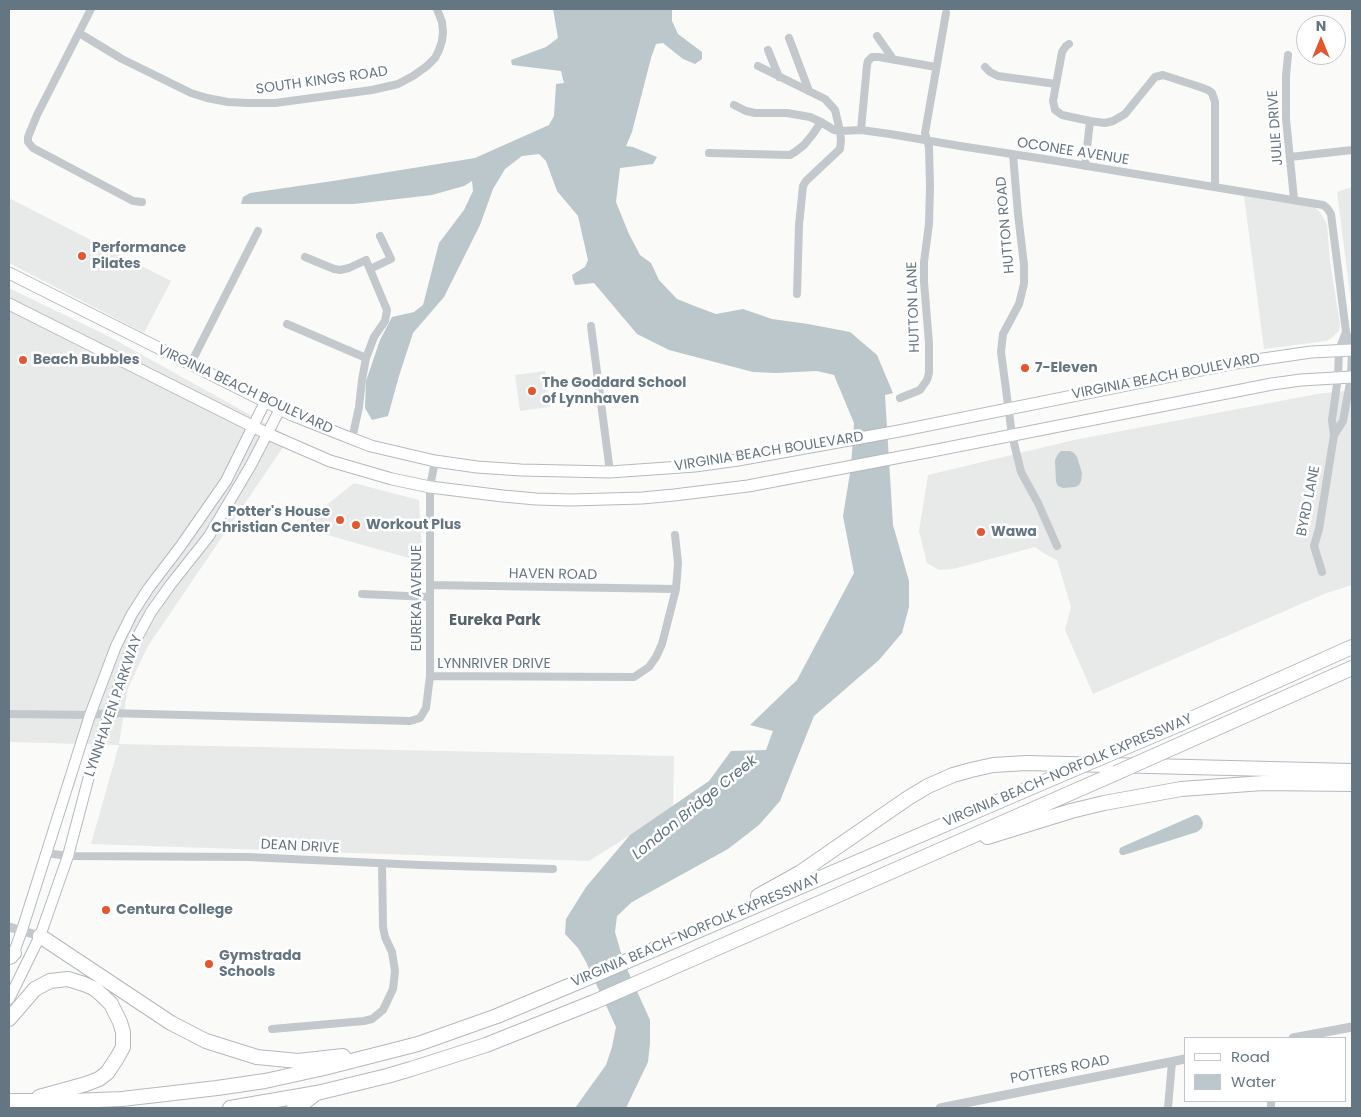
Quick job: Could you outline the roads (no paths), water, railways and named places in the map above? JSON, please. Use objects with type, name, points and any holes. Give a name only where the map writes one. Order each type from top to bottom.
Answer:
[{"type":"highway","name":"VIRGINIA BEACH-NORFOLK EXPRESSWAY","points":[[9,1101],[122,1099],[217,1088],[288,1076],[418,1044],[497,1016],[583,980],[1180,724],[1352,647]]},
{"type":"highway","name":"VIRGINIA BEACH-NORFOLK EXPRESSWAY","points":[[230,1108],[317,1093],[395,1074],[486,1045],[594,1002],[1352,668]]},
{"type":"highway","points":[[706,927],[801,872],[928,786],[952,775],[970,770],[1012,763],[1027,763],[1352,771]]},
{"type":"highway","points":[[942,849],[1004,833],[1070,811],[1135,796],[1181,789],[1263,783],[1352,784]]},
{"type":"highway","points":[[40,936],[172,1022],[215,1044],[256,1057],[298,1061],[393,1051]]},
{"type":"highway","points":[[9,1019],[35,989],[50,981],[68,979],[95,989],[104,996],[116,1012],[123,1032],[123,1047],[113,1065],[99,1079],[28,1101]]},
{"type":"highway","points":[[294,1108],[297,1108],[317,1093]]},
{"type":"main road","name":"VIRGINIA BEACH BOULEVARD","points":[[9,273],[300,419],[352,439],[394,452],[477,467],[521,470],[610,472],[695,466],[758,457],[899,431],[1244,361],[1300,353],[1352,350]]},
{"type":"main road","name":"VIRGINIA BEACH BOULEVARD","points":[[9,304],[253,427],[304,450],[352,468],[430,487],[536,499],[623,499],[674,495],[766,483],[1272,384],[1351,377]]},
{"type":"main road","name":"LYNNHAVEN PARKWAY","points":[[10,958],[22,930],[90,715],[116,646],[132,614],[148,589],[197,524],[226,481],[265,402]]},
{"type":"main road","name":"LYNNHAVEN PARKWAY","points":[[9,999],[40,936],[68,856],[93,761],[132,646],[151,612],[209,536],[232,499],[280,409]]},
{"type":"street","points":[[92,9],[37,115],[28,137],[28,142],[31,146],[133,201],[142,202]]},
{"type":"street","name":"SOUTH KINGS ROAD","points":[[79,33],[136,66],[190,93],[228,102],[248,104],[275,103],[372,90],[398,84],[414,76],[427,66],[439,50],[443,32],[442,22],[437,9]]},
{"type":"street","name":"HUTTON LANE","points":[[900,398],[920,390],[927,380],[929,373],[930,343],[924,269],[929,224],[930,186],[929,147],[925,133],[946,13]]},
{"type":"street","points":[[878,36],[893,59]]},
{"type":"street","points":[[789,38],[809,91]]},
{"type":"street","points":[[1069,44],[1062,52],[1052,102],[1055,110],[1062,115],[1106,123],[1120,118],[1155,77],[1163,75],[1208,90],[1215,102],[1215,187]]},
{"type":"street","points":[[768,50],[779,77]]},
{"type":"street","name":"JULIE DRIVE","points":[[1288,55],[1286,120],[1294,199]]},
{"type":"street","points":[[861,130],[868,61],[872,57],[936,67]]},
{"type":"street","points":[[758,66],[825,99],[835,110],[840,131],[840,149],[803,186],[798,225],[797,294]]},
{"type":"street","points":[[985,66],[990,72],[998,76],[1056,84]]},
{"type":"street","points":[[734,105],[755,113],[799,114],[840,131]]},
{"type":"street","points":[[1085,166],[1090,121]]},
{"type":"street","points":[[709,153],[790,155],[804,145],[814,134],[821,122]]},
{"type":"street","name":"OCONEE AVENUE","points":[[840,131],[861,130],[927,140],[1294,199],[1321,204],[1327,208]]},
{"type":"street","points":[[1290,156],[1352,150]]},
{"type":"street","name":"HUTTON ROAD","points":[[1013,155],[1017,212],[1024,265],[1024,284],[1019,304],[1002,342],[1001,352],[1012,435],[1021,472],[1038,503],[1057,546]]},
{"type":"street","name":"BYRD LANE","points":[[1327,208],[1331,214],[1346,332],[1352,350],[1351,377],[1343,421],[1334,435]]},
{"type":"street","points":[[190,365],[258,231]]},
{"type":"street","points":[[370,270],[391,259],[380,236]]},
{"type":"street","points":[[305,257],[340,270],[366,260],[387,310],[386,321],[374,337],[366,358],[352,439]]},
{"type":"street","points":[[287,324],[366,358]]},
{"type":"street","points":[[591,326],[610,472]]},
{"type":"street","name":"BYRD LANE","points":[[1322,572],[1314,546],[1319,528],[1334,435],[1332,420],[1338,377],[1339,350],[1346,332]]},
{"type":"street","name":"EUREKA AVENUE","points":[[430,676],[430,487],[434,460]]},
{"type":"street","name":"LYNNRIVER DRIVE","points":[[9,714],[90,715],[109,713],[410,721],[420,718],[426,708],[430,676],[636,676],[649,667],[662,644],[676,589],[678,563],[675,535]]},
{"type":"street","name":"HAVEN ROAD","points":[[430,585],[676,589]]},
{"type":"street","points":[[362,594],[430,597]]},
{"type":"street","name":"DEAN DRIVE","points":[[46,853],[68,856],[248,858],[553,869]]},
{"type":"street","points":[[272,1030],[364,1021],[372,1019],[383,1010],[393,989],[395,971],[392,952],[385,937],[383,927],[382,864]]},
{"type":"street","points":[[9,927],[40,936]]},
{"type":"street","points":[[1298,1037],[1352,1027]]},
{"type":"street","name":"POTTERS ROAD","points":[[940,1108],[1184,1059]]},
{"type":"street","points":[[1168,1108],[1172,1062]]},
{"type":"water","name":"London Bridge Creek","points":[[553,9],[672,9],[672,21],[678,34],[702,52],[702,59],[695,64],[683,59],[663,43],[656,44],[632,132],[626,146],[657,157],[653,164],[620,168],[616,202],[640,255],[651,263],[659,280],[677,299],[716,314],[743,309],[772,319],[850,332],[877,355],[893,393],[885,395],[893,525],[909,581],[909,607],[902,633],[879,660],[814,716],[780,801],[759,825],[728,849],[632,902],[617,916],[615,932],[623,960],[650,1020],[648,1062],[626,1108],[575,1108],[606,1065],[616,1027],[586,962],[578,948],[565,934],[566,919],[586,887],[630,835],[709,781],[731,751],[766,750],[773,731],[750,725],[797,680],[854,573],[843,516],[851,467],[854,423],[834,375],[817,371],[753,372],[669,350],[637,334],[594,283],[575,285],[572,275],[585,267],[588,260],[578,216],[557,191],[546,161],[539,154],[522,156],[505,169],[493,189],[480,225],[444,297],[413,333],[388,416],[372,420],[365,408],[366,381],[380,340],[392,317],[414,312],[423,305],[439,243],[464,210],[473,191],[472,181],[464,186],[432,195],[354,204],[241,204],[243,197],[250,193],[475,158],[549,125],[554,116],[556,84],[564,83],[561,71],[512,65],[511,60],[546,47],[558,38]]},
{"type":"water","points":[[1061,451],[1070,451],[1077,457],[1082,473],[1079,485],[1075,487],[1063,488],[1058,486],[1056,482],[1055,460]]},
{"type":"water","points":[[1195,815],[1201,818],[1203,823],[1202,828],[1197,832],[1124,855],[1121,855],[1119,852],[1120,848],[1124,846]]},
{"type":"place","name":"Performance Pilates","points":[[82,256]]},
{"type":"place","name":"Beach Bubbles","points":[[23,360]]},
{"type":"place","name":"7-Eleven","points":[[1025,368]]},
{"type":"place","name":"The Goddard School of Lynnhaven","points":[[532,391]]},
{"type":"place","name":"Potter's House Christian Center","points":[[340,520]]},
{"type":"place","name":"Workout Plus","points":[[356,525]]},
{"type":"place","name":"Wawa","points":[[981,532]]},
{"type":"place","name":"Centura College","points":[[106,910]]},
{"type":"place","name":"Gymstrada Schools","points":[[209,964]]},
{"type":"district","name":"Eureka Park","points":[[495,621]]}]
